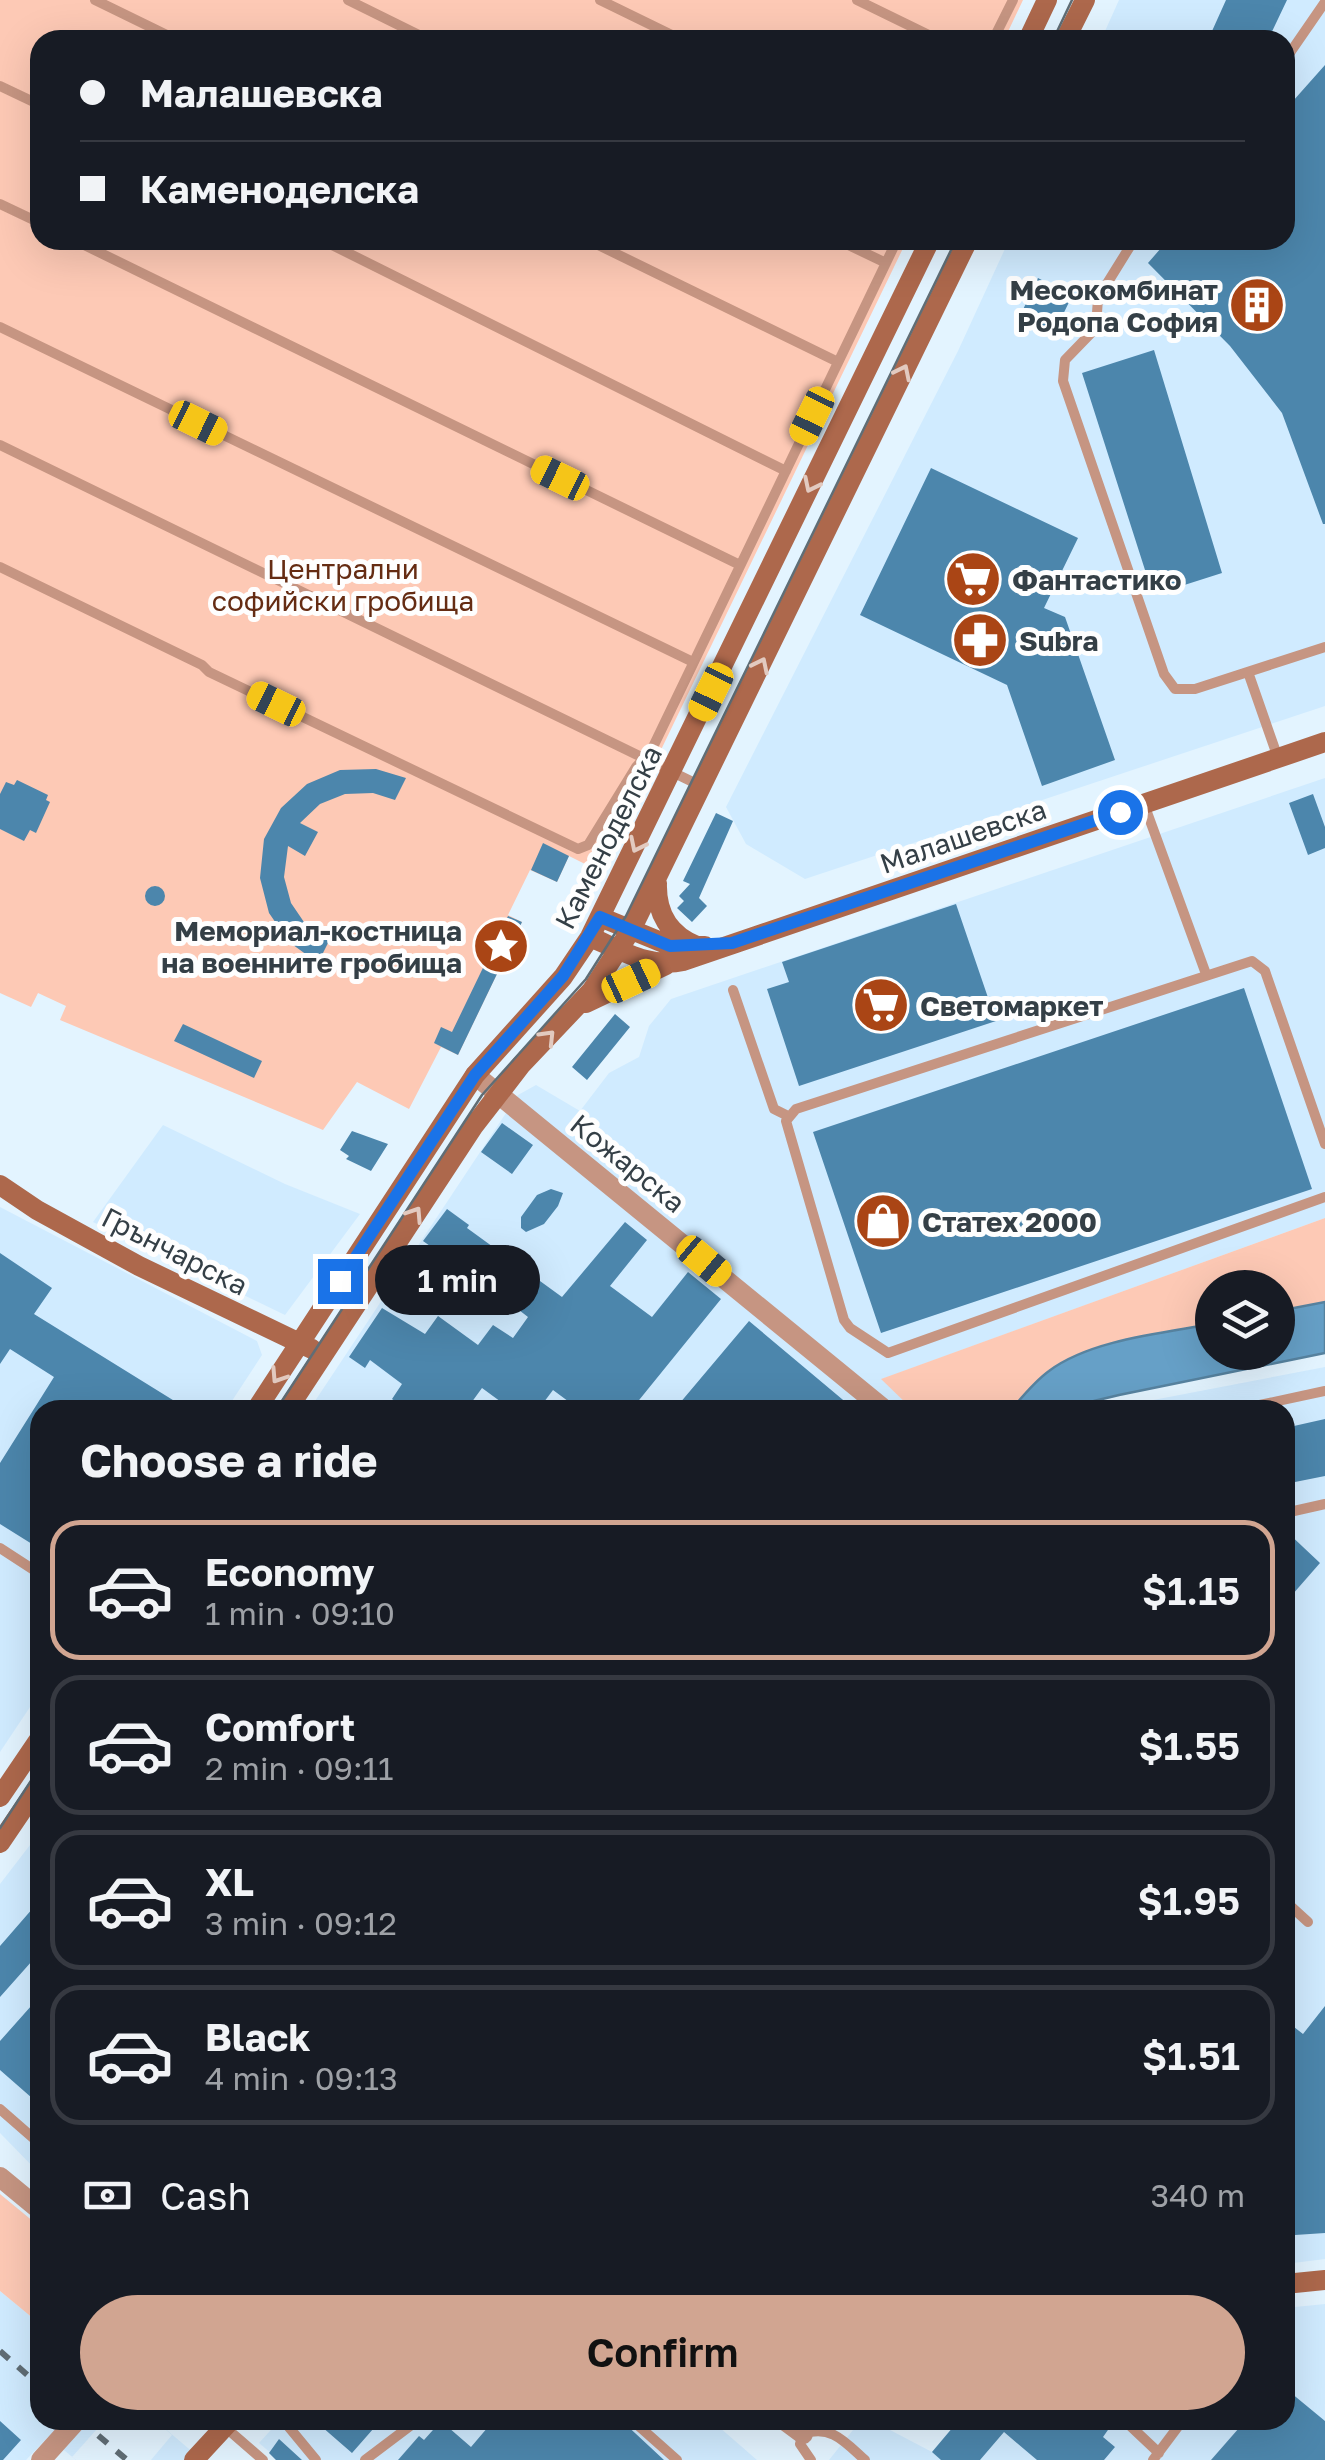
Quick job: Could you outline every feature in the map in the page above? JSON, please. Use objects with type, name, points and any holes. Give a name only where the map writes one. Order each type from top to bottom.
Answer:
[{"type":"street","points":[[1033,30],[1048,0]]},
{"type":"street","points":[[1070,30],[1084,0]]},
{"type":"street","name":"Каменоделска","points":[[263,1400],[475,1075],[563,976],[590,936],[925,250]]},
{"type":"street","points":[[293,1400],[498,1093],[592,990],[619,949],[963,250]]},
{"type":"street","name":"Малашевска","points":[[575,1009],[666,965],[1325,742]]},
{"type":"street","points":[[657,878],[658,906],[665,922],[684,941],[699,947]]},
{"type":"street","name":"Малашевска","points":[[600,917],[670,946],[732,943]]},
{"type":"street","points":[[590,936],[638,958],[666,965]]},
{"type":"street","name":"Кожарска","points":[[475,1075],[873,1400]]},
{"type":"street","name":"Грънчарска","points":[[2,1184],[37,1210],[139,1266],[323,1354]]},
{"type":"street","points":[[26,1804],[1,1793],[30,1752]]},
{"type":"street","points":[[0,1843],[30,1798]]},
{"type":"street","points":[[0,2177],[30,2202]]},
{"type":"street","points":[[1295,2283],[1325,2280]]},
{"type":"street","points":[[41,2460],[68,2430]]},
{"type":"street","points":[[194,2460],[221,2430]]},
{"type":"street","points":[[791,2430],[805,2452]]},
{"type":"lane","points":[[95,0],[156,30]]},
{"type":"lane","points":[[348,0],[410,30]]},
{"type":"lane","points":[[600,0],[662,30]]},
{"type":"lane","points":[[857,0],[871,3],[921,30]]},
{"type":"lane","points":[[998,30],[1013,0]]},
{"type":"lane","points":[[1295,46],[1325,2]]},
{"type":"lane","points":[[0,86],[30,101]]},
{"type":"lane","points":[[0,204],[30,218]]},
{"type":"lane","points":[[94,250],[740,565]]},
{"type":"lane","points":[[342,250],[786,471]]},
{"type":"lane","points":[[608,250],[838,362]]},
{"type":"lane","points":[[858,250],[886,264]]},
{"type":"lane","points":[[0,567],[578,849],[588,845],[652,748],[892,250]]},
{"type":"lane","points":[[1128,250],[1098,298],[1096,328],[1065,360],[1063,380],[1168,683],[1184,691],[1325,646]]},
{"type":"lane","points":[[0,327],[693,662]]},
{"type":"lane","points":[[0,445],[702,786]]},
{"type":"lane","points":[[1248,672],[1278,758]]},
{"type":"lane","points":[[1144,803],[1206,974]]},
{"type":"lane","points":[[1325,1144],[1262,966],[1247,962],[796,1109],[788,1116],[787,1127],[844,1320],[888,1353],[1325,1198]]},
{"type":"lane","points":[[733,990],[774,1109],[788,1116]]},
{"type":"lane","points":[[1283,1400],[1325,1391]]},
{"type":"lane","points":[[1295,1511],[1325,1504]]},
{"type":"lane","points":[[0,1548],[30,1568]]},
{"type":"lane","points":[[1295,1910],[1308,1922]]},
{"type":"lane","points":[[0,2109],[30,2135]]},
{"type":"lane","points":[[234,2430],[264,2460]]},
{"type":"lane","points":[[291,2430],[316,2460]]},
{"type":"lane","points":[[364,2460],[404,2430]]},
{"type":"lane","points":[[643,2430],[677,2460]]},
{"type":"lane","points":[[805,2452],[825,2430],[866,2460]]},
{"type":"lane","points":[[1133,2430],[1156,2456],[1176,2430]]},
{"type":"shaded area","points":[[1119,0],[1325,0],[1325,706],[805,879],[746,844],[726,807],[958,351],[1004,250],[1295,250],[1295,30],[1106,30]]},
{"type":"shaded area","points":[[1325,778],[1325,1218],[882,1379],[903,1400],[316,1400],[518,1095],[536,1085],[580,1111],[609,1073],[639,1057],[649,1026],[671,999]]},
{"type":"shaded area","points":[[163,1125],[285,1184],[360,1214],[285,1315],[93,1222]]},
{"type":"shaded area","points":[[0,1207],[257,1341],[262,1355],[233,1400],[30,1400],[30,1707],[0,1752]]},
{"type":"shaded area","points":[[1325,1367],[1325,2259],[1295,2263],[1295,1400],[1153,1400]]},
{"type":"shaded area","points":[[30,1845],[30,2164],[0,2133],[0,1884]]},
{"type":"shaded area","points":[[0,2291],[30,2316],[30,2430],[167,2430],[202,2460],[76,2460],[48,2437],[26,2460],[0,2460]]},
{"type":"shaded area","points":[[1325,2304],[1325,2460],[829,2460],[853,2430],[890,2430],[932,2452],[951,2430],[1295,2430],[1295,2307]]},
{"type":"shaded area","points":[[271,2430],[722,2430],[757,2460],[279,2460],[259,2443]]},
{"type":"green space","name":"Централни софийски гробища","points":[[0,0],[1023,0],[1009,30],[30,30],[30,250],[902,250],[645,783],[636,782],[587,865],[569,856],[557,882],[530,870],[508,915],[522,922],[458,1055],[441,1047],[409,1109],[357,1082],[323,1130],[60,1020],[66,1006],[38,993],[31,1007],[0,993]]},
{"type":"green space","points":[[1325,1218],[1325,1302],[1295,1308],[1295,1270],[1195,1270],[1195,1327],[1127,1339],[1085,1352],[1044,1375],[1020,1400],[903,1400],[881,1379]]},
{"type":"green space","points":[[0,2194],[30,2219],[30,2316],[0,2291]]},
{"type":"water","points":[[1325,1302],[1325,1353],[1295,1359],[1295,1308]]},
{"type":"water","points":[[1195,1327],[1195,1370],[1242,1370],[1098,1400],[1020,1400],[1039,1379],[1066,1360],[1128,1339]]},
{"type":"pier","points":[[96,2430],[166,2430],[172,2435],[151,2460],[72,2457]]},
{"type":"building","points":[[1226,0],[1287,0],[1273,30],[1212,30]]},
{"type":"building","name":"Месокомбинат Родопа София","points":[[1325,65],[1325,524],[1282,413],[1230,346],[1148,263],[1159,250],[1295,250],[1295,99]]},
{"type":"building","points":[[1038,278],[1072,296],[1053,335],[1019,318]]},
{"type":"building","points":[[1154,350],[1222,573],[1153,595],[1082,373]]},
{"type":"building","points":[[931,468],[1078,538],[1044,608],[1065,617],[1115,760],[1042,786],[1007,685],[860,615]]},
{"type":"building","points":[[376,769],[406,778],[395,800],[373,793],[345,794],[320,804],[300,823],[318,832],[305,856],[288,846],[284,877],[291,903],[306,925],[329,941],[318,963],[289,942],[269,913],[260,878],[264,839],[281,808],[307,784],[340,770]]},
{"type":"building","points":[[17,780],[48,795],[46,800],[50,802],[36,833],[30,830],[24,841],[0,829],[0,794],[6,782],[14,785]]},
{"type":"building","points":[[1313,794],[1325,827],[1325,848],[1308,855],[1289,803]]},
{"type":"building","points":[[716,813],[733,821],[699,898],[707,906],[692,922],[677,908],[684,901],[679,896],[690,884],[683,881]]},
{"type":"building","points":[[543,843],[569,856],[557,882],[531,870]]},
{"type":"building","points":[[155,886],[165,896],[155,906],[145,896]]},
{"type":"building","name":"Светомаркет","points":[[956,904],[996,1021],[799,1086],[767,989],[789,982],[782,962]]},
{"type":"building","points":[[508,916],[522,922],[458,1055],[434,1043],[441,1027],[452,1032]]},
{"type":"building","points":[[1244,988],[1312,1189],[881,1333],[813,1132]]},
{"type":"building","points":[[615,1014],[630,1027],[587,1080],[572,1067]]},
{"type":"building","points":[[183,1024],[262,1061],[254,1078],[174,1041]]},
{"type":"building","points":[[502,1123],[533,1145],[512,1174],[481,1152]]},
{"type":"building","points":[[352,1131],[388,1144],[371,1171],[346,1159],[349,1156],[340,1150]]},
{"type":"building","points":[[551,1189],[563,1193],[558,1206],[544,1224],[526,1232],[521,1228],[521,1217],[537,1195]]},
{"type":"building","points":[[447,1209],[562,1297],[625,1222],[647,1240],[610,1286],[652,1317],[688,1272],[721,1299],[639,1400],[566,1400],[553,1390],[546,1400],[498,1400],[482,1388],[473,1400],[393,1400],[402,1384],[370,1360],[365,1368],[349,1357],[382,1308],[425,1334],[438,1316],[478,1345],[493,1325],[513,1338],[528,1317],[441,1250],[440,1253],[423,1241]]},
{"type":"building","points":[[0,1253],[52,1288],[34,1314],[173,1400],[40,1400],[54,1377],[10,1349],[0,1364]]},
{"type":"building","points":[[749,1321],[843,1400],[682,1400]]},
{"type":"building","points":[[30,1415],[30,1543],[0,1524],[0,1463]]},
{"type":"building","points":[[1325,1419],[1325,1476],[1295,1482],[1295,1426]]},
{"type":"building","points":[[1295,1539],[1320,1563],[1295,1592]]},
{"type":"building","points":[[30,1912],[30,1963],[0,1997],[0,1946]]},
{"type":"building","points":[[1325,2006],[1325,2233],[1295,2235],[1295,2028],[1303,2034]]},
{"type":"building","points":[[30,2007],[30,2096],[0,2070],[0,2041]]},
{"type":"building","points":[[1295,2396],[1325,2421],[1325,2460],[1211,2460],[1237,2430],[1295,2430]]},
{"type":"building","points":[[0,2421],[21,2440],[3,2460],[0,2460]]},
{"type":"building","points":[[326,2430],[372,2430],[352,2453]]},
{"type":"building","points":[[433,2430],[451,2430],[471,2447],[485,2430],[632,2430],[664,2460],[398,2460],[419,2436],[424,2440]]},
{"type":"building","points":[[951,2430],[1108,2430],[1103,2437],[1115,2447],[1104,2460],[1037,2460],[1004,2432],[980,2460],[941,2460],[932,2452]]},
{"type":"building","points":[[279,2439],[302,2460],[276,2460],[269,2453]]},
{"type":"tram line","points":[[1058,30],[1072,0]]},
{"type":"tram line","points":[[283,1400],[482,1095],[586,979],[626,916],[951,250]]},
{"type":"tram line","points":[[0,1828],[30,1782]]},
{"type":"railway","points":[[0,2351],[30,2377]]},
{"type":"railway","points":[[92,2430],[127,2460]]},
{"type":"place","name":"Месокомбинат Родопа София","points":[[1257,305]]},
{"type":"place","name":"Фантастико","points":[[973,579]]},
{"type":"place","name":"Subra","points":[[980,640]]},
{"type":"place","name":"Мемориал-костница на военните гробища","points":[[501,946]]},
{"type":"place","name":"Светомаркет","points":[[881,1005]]},
{"type":"place","name":"Статех 2000","points":[[883,1221]]},
{"type":"route","points":[[340,1281],[475,1075],[563,976],[600,917],[670,946],[732,943],[1120,812]]}]
